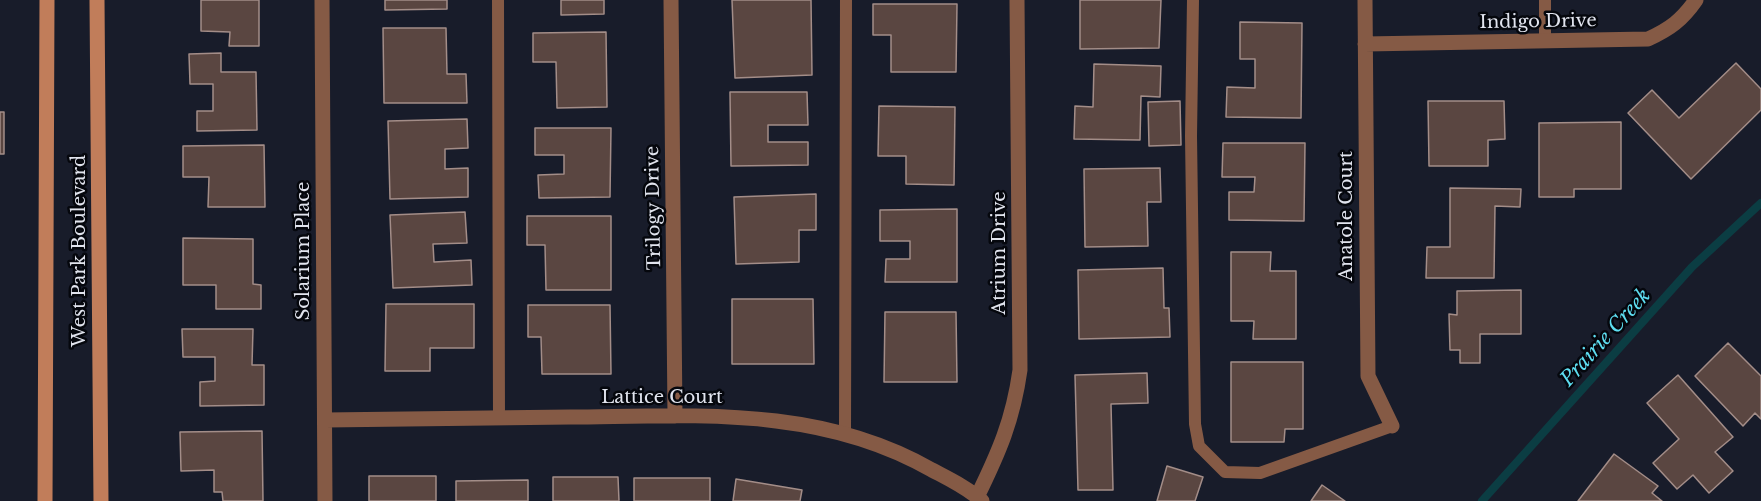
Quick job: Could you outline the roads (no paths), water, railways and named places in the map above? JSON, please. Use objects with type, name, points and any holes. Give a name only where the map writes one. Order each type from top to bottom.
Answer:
[{"type":"main road","name":"West Park Boulevard","points":[[45,501],[47,0]]},
{"type":"main road","name":"West Park Boulevard","points":[[98,0],[101,501]]},
{"type":"street","name":"Solarium Place","points":[[322,0],[325,501]]},
{"type":"street","name":"Trilogy Drive","points":[[671,0],[675,416]]},
{"type":"street","name":"Atrium Drive","points":[[980,499],[1015,409],[1020,370],[1017,0]]},
{"type":"street","name":"Anatole Court","points":[[1365,0],[1368,376],[1392,426]]},
{"type":"street","name":"Indigo Drive","points":[[1365,44],[1648,39],[1669,30],[1683,18],[1696,0]]},
{"type":"street","name":"Lattice Court","points":[[325,420],[675,416],[758,418],[845,432],[914,459],[980,499]]},
{"type":"lane","points":[[498,0],[499,418]]},
{"type":"lane","points":[[845,432],[846,0]]},
{"type":"lane","points":[[1193,0],[1191,136],[1195,424],[1199,446],[1225,472],[1260,473],[1392,426]]},
{"type":"lane","points":[[1545,0],[1545,41]]},
{"type":"waterway","name":"Prairie Creek","points":[[1482,501],[1692,267],[1761,203]]}]
